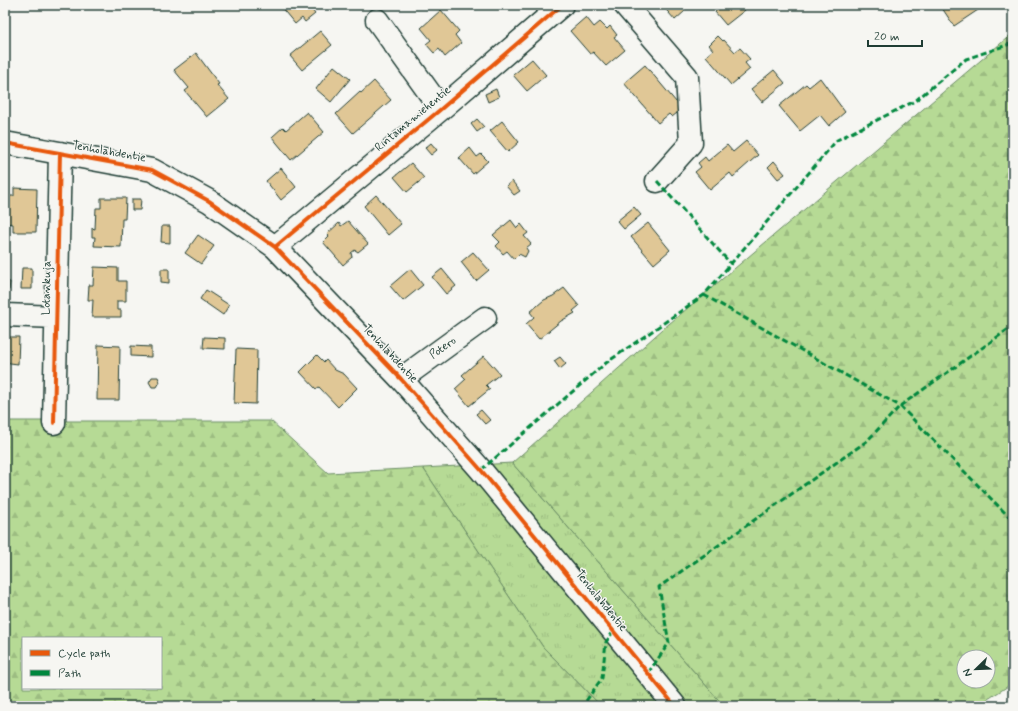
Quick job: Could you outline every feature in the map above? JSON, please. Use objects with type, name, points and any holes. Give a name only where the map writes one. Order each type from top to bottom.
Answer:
[{"type":"street","name":"Rintamamiehentie","points":[[274,246],[441,109],[562,5]]},
{"type":"street","points":[[625,5],[687,77],[690,142],[657,180]]},
{"type":"street","points":[[377,20],[441,109]]},
{"type":"street","name":"Tenholahdentie","points":[[5,143],[152,170],[209,201],[274,246],[401,379],[481,470],[675,706]]},
{"type":"street","name":"Lotankuja","points":[[54,423],[60,153]]},
{"type":"street","points":[[5,315],[56,317]]},
{"type":"street","name":"Potero","points":[[401,379],[485,318]]},
{"type":"green space","points":[[1013,33],[1013,683],[977,706],[724,706],[512,463],[663,329]]},
{"type":"green space","points":[[5,421],[271,421],[328,473],[423,468],[543,647],[601,706],[5,706]]},
{"type":"green space","points":[[512,463],[724,706],[601,706],[543,647],[423,468]]},
{"type":"building","points":[[317,5],[311,9],[315,14],[305,22],[302,18],[295,24],[280,6]]},
{"type":"building","points":[[662,5],[680,5],[685,11],[675,20]]},
{"type":"building","points":[[723,5],[741,5],[745,10],[726,25],[715,12]]},
{"type":"building","points":[[940,5],[975,5],[978,10],[954,26]]},
{"type":"building","points":[[441,10],[459,31],[455,35],[461,43],[445,57],[439,49],[434,53],[426,44],[431,40],[421,28]]},
{"type":"building","points":[[586,17],[594,27],[600,22],[607,29],[610,26],[617,35],[614,37],[625,50],[606,66],[593,52],[590,54],[570,31]]},
{"type":"building","points":[[320,31],[332,45],[302,70],[290,56]]},
{"type":"building","points":[[718,36],[735,52],[740,48],[750,59],[745,63],[750,69],[731,85],[706,56],[713,50],[709,45]]},
{"type":"building","points":[[196,53],[219,84],[217,85],[229,99],[207,117],[185,91],[189,88],[174,70]]},
{"type":"building","points":[[532,59],[546,75],[527,91],[513,75]]},
{"type":"building","points":[[645,65],[682,109],[672,117],[669,114],[658,123],[624,83]]},
{"type":"building","points":[[334,66],[350,79],[331,102],[316,89]]},
{"type":"building","points":[[774,70],[785,83],[762,102],[751,89]]},
{"type":"building","points":[[820,78],[845,112],[829,126],[820,115],[800,131],[779,106],[806,84],[809,87]]},
{"type":"building","points":[[374,81],[391,100],[353,133],[336,114]]},
{"type":"building","points":[[496,89],[499,97],[488,102],[485,94]]},
{"type":"building","points":[[307,112],[324,132],[291,160],[272,137],[283,127],[286,130]]},
{"type":"building","points":[[477,119],[484,127],[477,132],[471,124]]},
{"type":"building","points":[[502,121],[519,142],[508,152],[490,131]]},
{"type":"building","points":[[746,141],[758,155],[733,177],[730,173],[710,190],[695,172],[701,167],[698,163],[705,157],[708,161],[727,145],[733,152]]},
{"type":"building","points":[[431,143],[437,150],[431,155],[425,148]]},
{"type":"building","points":[[470,148],[477,157],[481,154],[488,161],[473,174],[459,158]]},
{"type":"building","points":[[774,161],[785,174],[778,179],[768,167]]},
{"type":"building","points":[[411,163],[424,178],[407,192],[394,177]]},
{"type":"building","points":[[281,168],[296,187],[281,200],[266,181]]},
{"type":"building","points":[[512,181],[520,191],[514,195],[506,186]]},
{"type":"building","points":[[14,188],[37,189],[36,232],[13,232],[13,224],[6,223],[7,196],[14,196]]},
{"type":"building","points":[[376,195],[401,224],[388,235],[364,206]]},
{"type":"building","points":[[101,198],[126,198],[125,219],[122,219],[121,247],[94,246],[95,237],[92,237],[92,228],[95,229],[96,208],[101,208]]},
{"type":"building","points":[[132,199],[141,199],[140,210],[132,210]]},
{"type":"building","points":[[634,207],[641,215],[624,229],[617,221]]},
{"type":"building","points":[[511,220],[517,228],[521,224],[528,233],[524,236],[531,244],[526,248],[528,251],[525,257],[519,254],[514,259],[507,251],[503,254],[496,246],[500,242],[493,235]]},
{"type":"building","points":[[348,221],[368,244],[358,252],[355,250],[351,253],[352,257],[343,265],[323,242],[329,236],[327,234],[339,223],[341,226]]},
{"type":"building","points":[[648,223],[670,250],[654,264],[631,237]]},
{"type":"building","points":[[162,226],[170,226],[170,243],[161,242]]},
{"type":"building","points":[[198,235],[214,246],[201,264],[185,253]]},
{"type":"building","points":[[473,252],[489,270],[476,281],[461,262]]},
{"type":"building","points":[[94,267],[118,268],[118,281],[126,281],[126,301],[117,301],[117,310],[121,310],[121,317],[92,317],[93,300],[88,300],[89,285],[93,285]]},
{"type":"building","points":[[22,268],[32,268],[32,289],[21,289]]},
{"type":"building","points":[[161,269],[169,269],[169,283],[161,282]]},
{"type":"building","points":[[410,269],[423,285],[403,301],[390,286]]},
{"type":"building","points":[[442,269],[456,286],[446,294],[432,277]]},
{"type":"building","points":[[5,281],[10,282],[9,290],[5,290]]},
{"type":"building","points":[[564,288],[579,306],[573,311],[575,313],[561,321],[539,339],[526,324],[534,317],[530,312],[544,300],[553,296]]},
{"type":"building","points":[[206,290],[229,305],[223,315],[200,299]]},
{"type":"building","points":[[5,337],[19,337],[18,364],[5,361]]},
{"type":"building","points":[[204,337],[225,338],[225,349],[203,348]]},
{"type":"building","points":[[98,345],[120,346],[119,400],[97,400]]},
{"type":"building","points":[[131,346],[151,347],[151,357],[131,356]]},
{"type":"building","points":[[236,349],[257,350],[256,404],[234,403]]},
{"type":"building","points":[[317,355],[324,362],[326,360],[335,370],[344,374],[357,388],[338,407],[319,387],[316,389],[300,372]]},
{"type":"building","points":[[484,356],[500,374],[486,385],[490,389],[469,406],[455,389],[466,379],[462,375]]},
{"type":"building","points":[[560,357],[566,364],[560,369],[554,361]]},
{"type":"building","points":[[152,377],[158,377],[160,382],[157,387],[152,387],[149,382]]},
{"type":"building","points":[[481,410],[490,420],[485,424],[476,414]]},
{"type":"marked path","points":[[481,470],[606,363],[704,295],[837,140],[915,101],[966,59],[1013,43]]},
{"type":"marked path","points":[[657,181],[731,264]]},
{"type":"marked path","points":[[704,295],[900,406],[1013,521]]},
{"type":"marked path","points":[[648,673],[669,643],[659,587],[867,441],[900,406],[1013,326]]},
{"type":"marked path","points":[[586,701],[602,678],[606,642],[613,632]]},
{"type":"cycle path","points":[[275,247],[441,109],[562,5]]},
{"type":"cycle path","points":[[5,143],[152,170],[209,201],[275,247],[401,379],[481,470],[675,706]]},
{"type":"cycle path","points":[[54,423],[60,153]]}]
